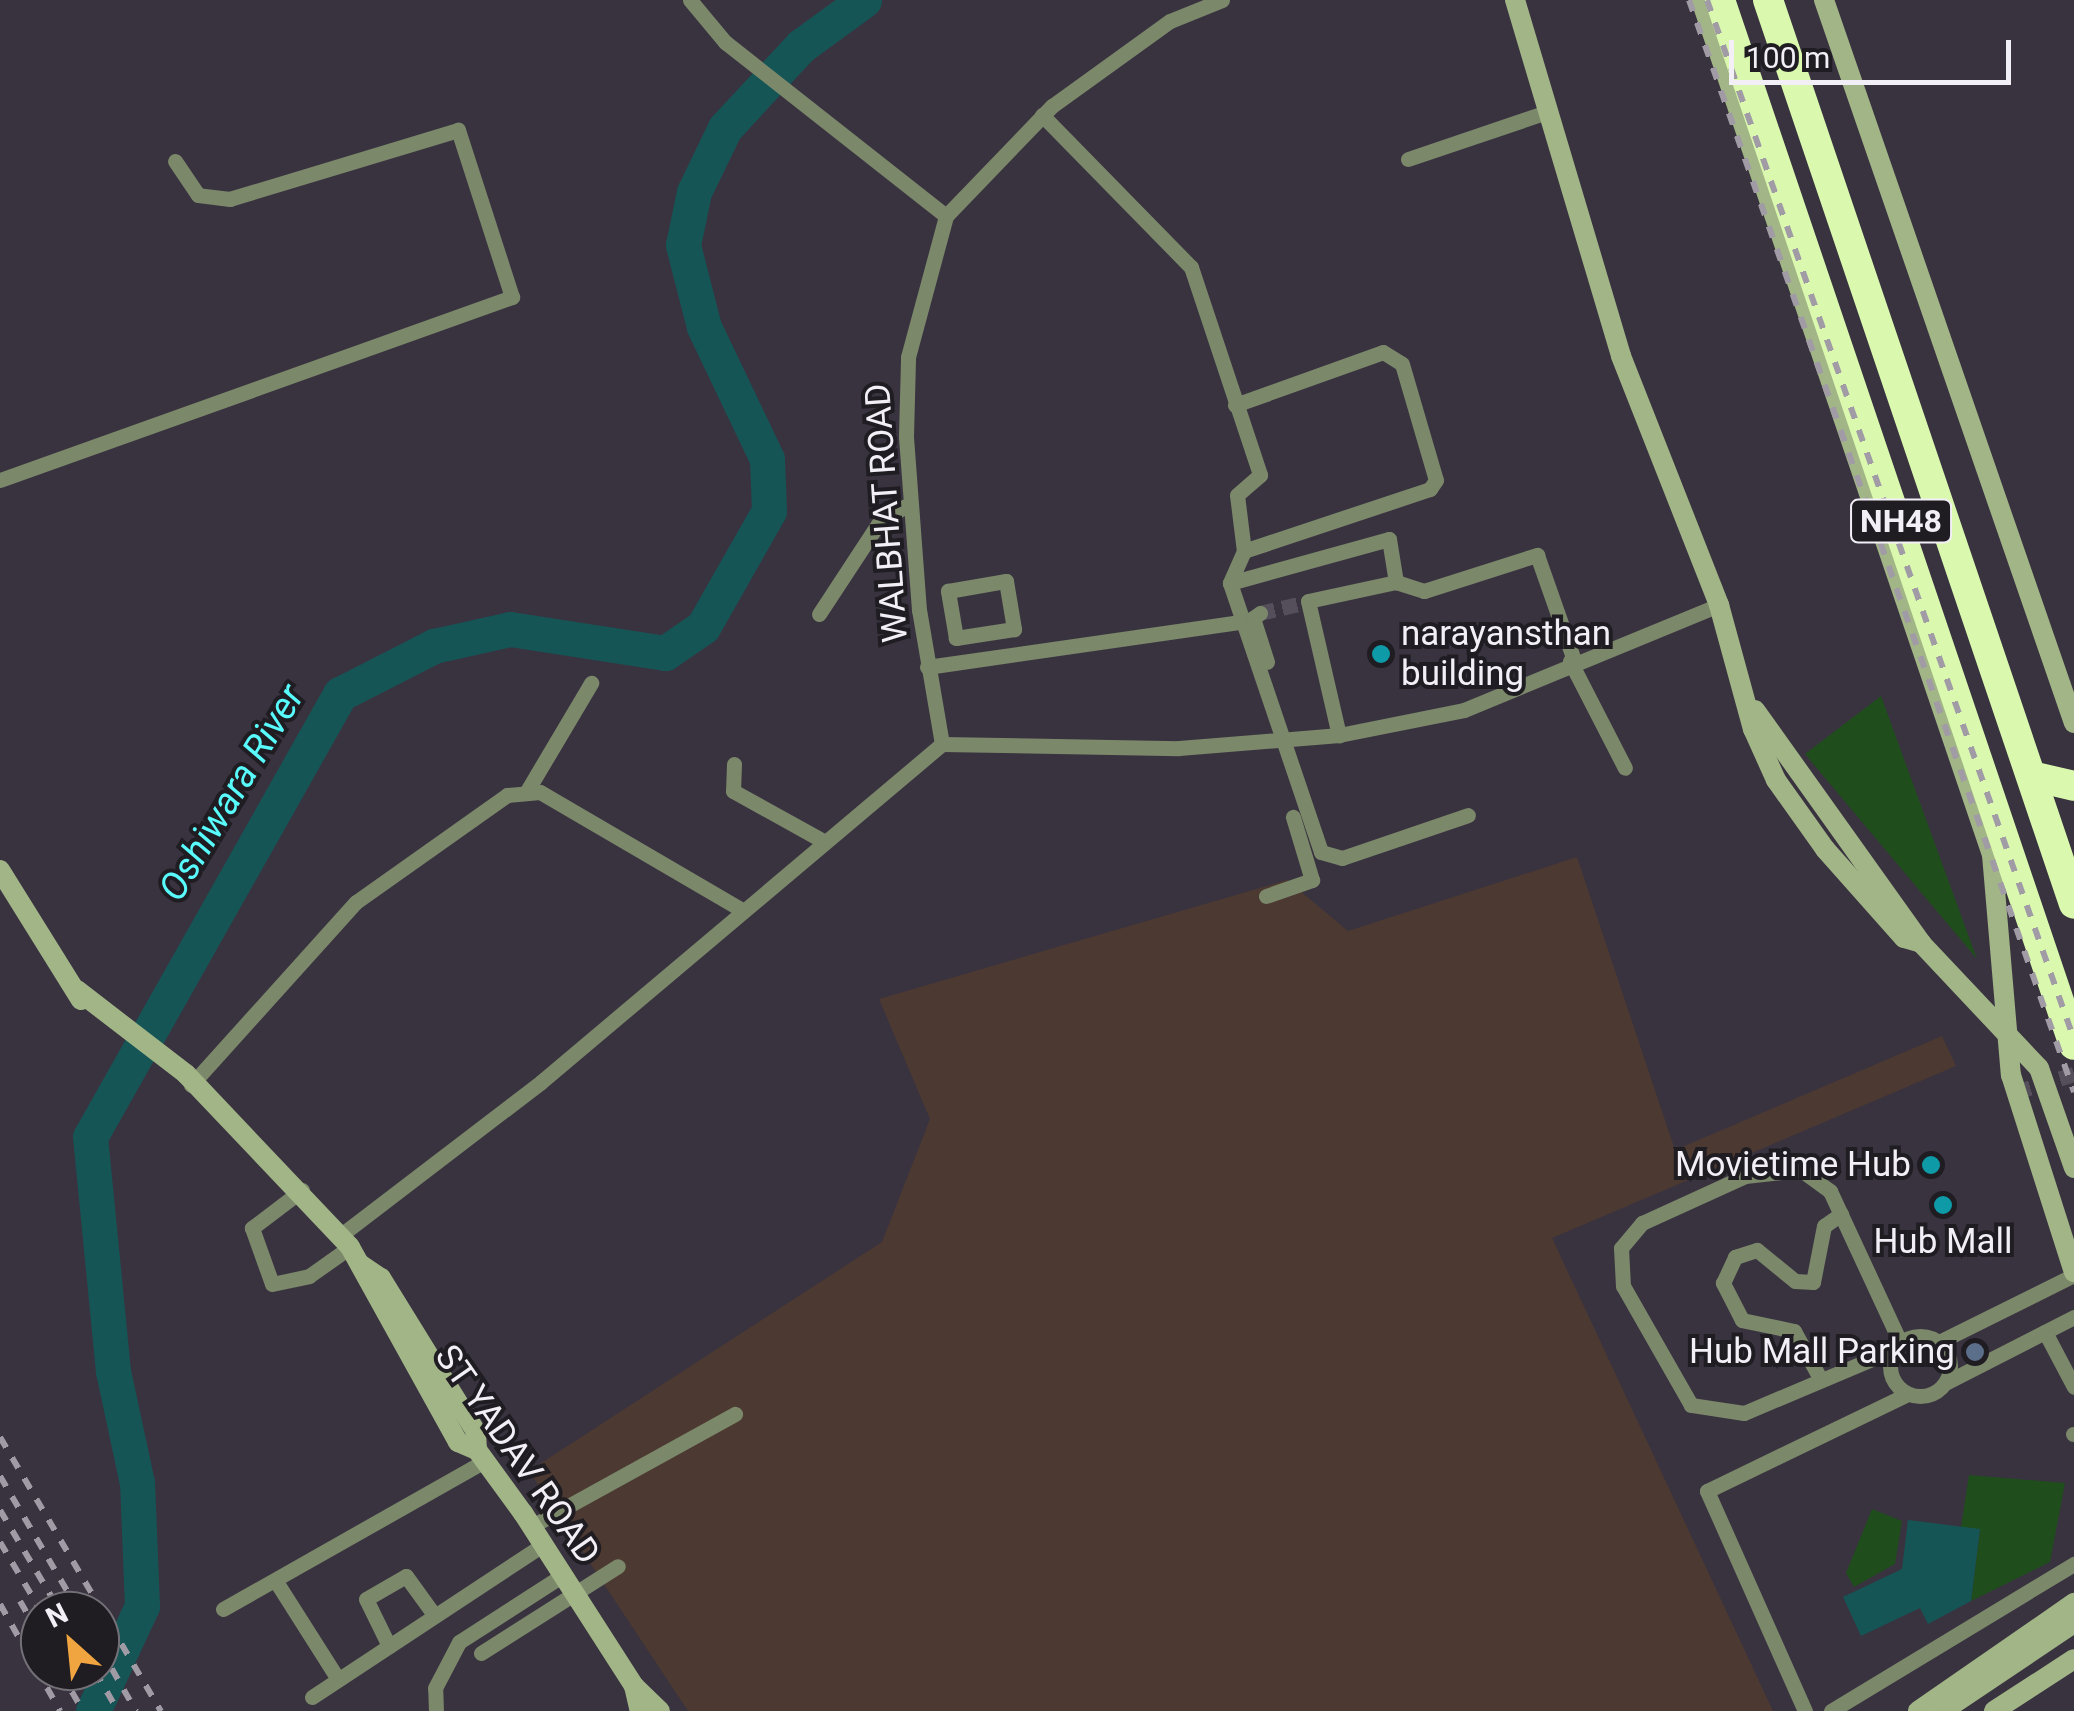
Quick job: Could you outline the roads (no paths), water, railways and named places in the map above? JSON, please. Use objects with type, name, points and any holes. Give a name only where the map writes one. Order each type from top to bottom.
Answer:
[{"type":"highway","name":"NH48","points":[[1720,0],[2074,1045]]},
{"type":"highway","name":"NH48","points":[[1768,0],[2036,777],[2074,904]]},
{"type":"highway","points":[[2036,777],[2074,786]]},
{"type":"main road","points":[[1515,0],[1580,203],[1634,350],[1631,369],[1755,710],[1753,728],[1783,776],[1904,938],[1920,943],[2039,1068],[2074,1168]]},
{"type":"main road","points":[[1701,0],[1992,856],[2011,1076],[2074,1274]]},
{"type":"main road","points":[[1824,0],[2074,723]]},
{"type":"main road","name":"ST YADAV ROAD","points":[[0,870],[83,995],[185,1080],[302,1190],[350,1249],[458,1442],[481,1455],[538,1535],[634,1686],[640,1711]]},
{"type":"main road","points":[[1918,1711],[2073,1610]]},
{"type":"main road","points":[[1944,1711],[2073,1610]]},
{"type":"main road","points":[[1994,1711],[2074,1660]]},
{"type":"main road","points":[[634,1686],[660,1711]]},
{"type":"street","points":[[690,0],[726,42],[946,216]]},
{"type":"street","name":"WALBHAT ROAD","points":[[942,744],[919,610],[910,504],[908,357],[946,216],[1042,116],[1170,21],[1222,0]]},
{"type":"street","points":[[1408,159],[1550,111]]},
{"type":"street","points":[[1042,116],[1192,267],[1260,475],[1238,495],[1244,551],[1230,583],[1239,622],[1267,662]]},
{"type":"street","points":[[0,480],[512,297],[458,130],[230,199],[198,195],[175,162]]},
{"type":"street","points":[[1235,406],[1392,353],[1436,480],[1422,495],[1244,551]]},
{"type":"street","points":[[819,614],[880,520],[910,504]]},
{"type":"street","points":[[1230,583],[1385,538],[1396,582]]},
{"type":"street","points":[[1340,734],[1304,602],[1396,582],[1424,591],[1537,555],[1572,660],[1625,768]]},
{"type":"street","points":[[1006,580],[1014,628],[956,638],[948,606],[950,590],[1006,580]]},
{"type":"street","points":[[302,1190],[252,1228],[272,1284],[310,1276],[350,1249],[740,909],[942,744],[1279,741],[1340,734],[1464,710],[1572,660],[1719,605]]},
{"type":"street","points":[[919,610],[948,606]]},
{"type":"street","points":[[1260,612],[1253,616],[1251,639],[1307,838],[1312,880],[1266,896]]},
{"type":"street","points":[[927,667],[1239,622]]},
{"type":"street","points":[[185,1080],[356,902],[484,804],[526,792],[591,682]]},
{"type":"street","points":[[734,764],[734,791],[824,842]]},
{"type":"street","points":[[526,792],[740,909]]},
{"type":"street","points":[[1293,816],[1321,852],[1342,858],[1468,814]]},
{"type":"street","points":[[1908,1394],[1890,1370],[1897,1346],[1841,1214],[1819,1180],[1770,1170],[1642,1223],[1619,1266],[1692,1405],[1744,1412],[1897,1346],[1939,1342],[2074,1274]]},
{"type":"street","points":[[1821,1380],[1794,1331],[1742,1320],[1723,1283],[1735,1257],[1757,1250],[1795,1281],[1813,1282],[1824,1226],[1841,1214]]},
{"type":"street","points":[[1804,1711],[1707,1490],[1908,1394],[1928,1396],[1945,1383],[2074,1318]]},
{"type":"street","points":[[2046,1332],[2074,1387]]},
{"type":"street","points":[[1939,1342],[1950,1364],[1945,1383]]},
{"type":"street","points":[[312,1696],[435,1616],[538,1535],[735,1414]]},
{"type":"street","points":[[223,1609],[278,1583],[481,1455]]},
{"type":"street","points":[[1830,1711],[2055,1580],[2074,1564]]},
{"type":"street","points":[[436,1711],[435,1688],[458,1642],[569,1584],[618,1566]]},
{"type":"street","points":[[389,1646],[366,1599],[406,1576],[435,1616]]},
{"type":"street","points":[[2055,1580],[2073,1610]]},
{"type":"street","points":[[278,1583],[338,1679]]},
{"type":"street","points":[[481,1653],[569,1584]]},
{"type":"waterway","name":"Oshiwara River","points":[[93,1711],[142,1606],[137,1483],[113,1371],[90,1137],[340,694],[434,646],[510,629],[665,653],[703,627],[769,511],[767,459],[704,327],[683,245],[694,192],[725,128],[801,46],[864,0]]},
{"type":"tunnel","points":[[1260,613],[1299,604]]},
{"type":"tunnel","points":[[2016,1092],[2074,1074]]},
{"type":"railway","points":[[1689,0],[2074,1092]]},
{"type":"railway","points":[[1707,0],[2074,1039]]},
{"type":"railway","points":[[0,1437],[161,1711]]},
{"type":"railway","points":[[0,1476],[67,1591]]},
{"type":"railway","points":[[0,1510],[48,1591]]},
{"type":"railway","points":[[0,1542],[29,1591]]},
{"type":"railway","points":[[0,1604],[60,1711]]},
{"type":"railway","points":[[120,1683],[136,1711]]},
{"type":"railway","points":[[72,1691],[83,1711]]},
{"type":"railway","points":[[106,1691],[118,1711]]},
{"type":"place","name":"narayansthan building","points":[[1381,654]]},
{"type":"place","name":"Movietime Hub","points":[[1931,1165]]},
{"type":"place","name":"Hub Mall","points":[[1943,1205]]},
{"type":"place","name":"Hub Mall Parking","points":[[1975,1352]]}]
